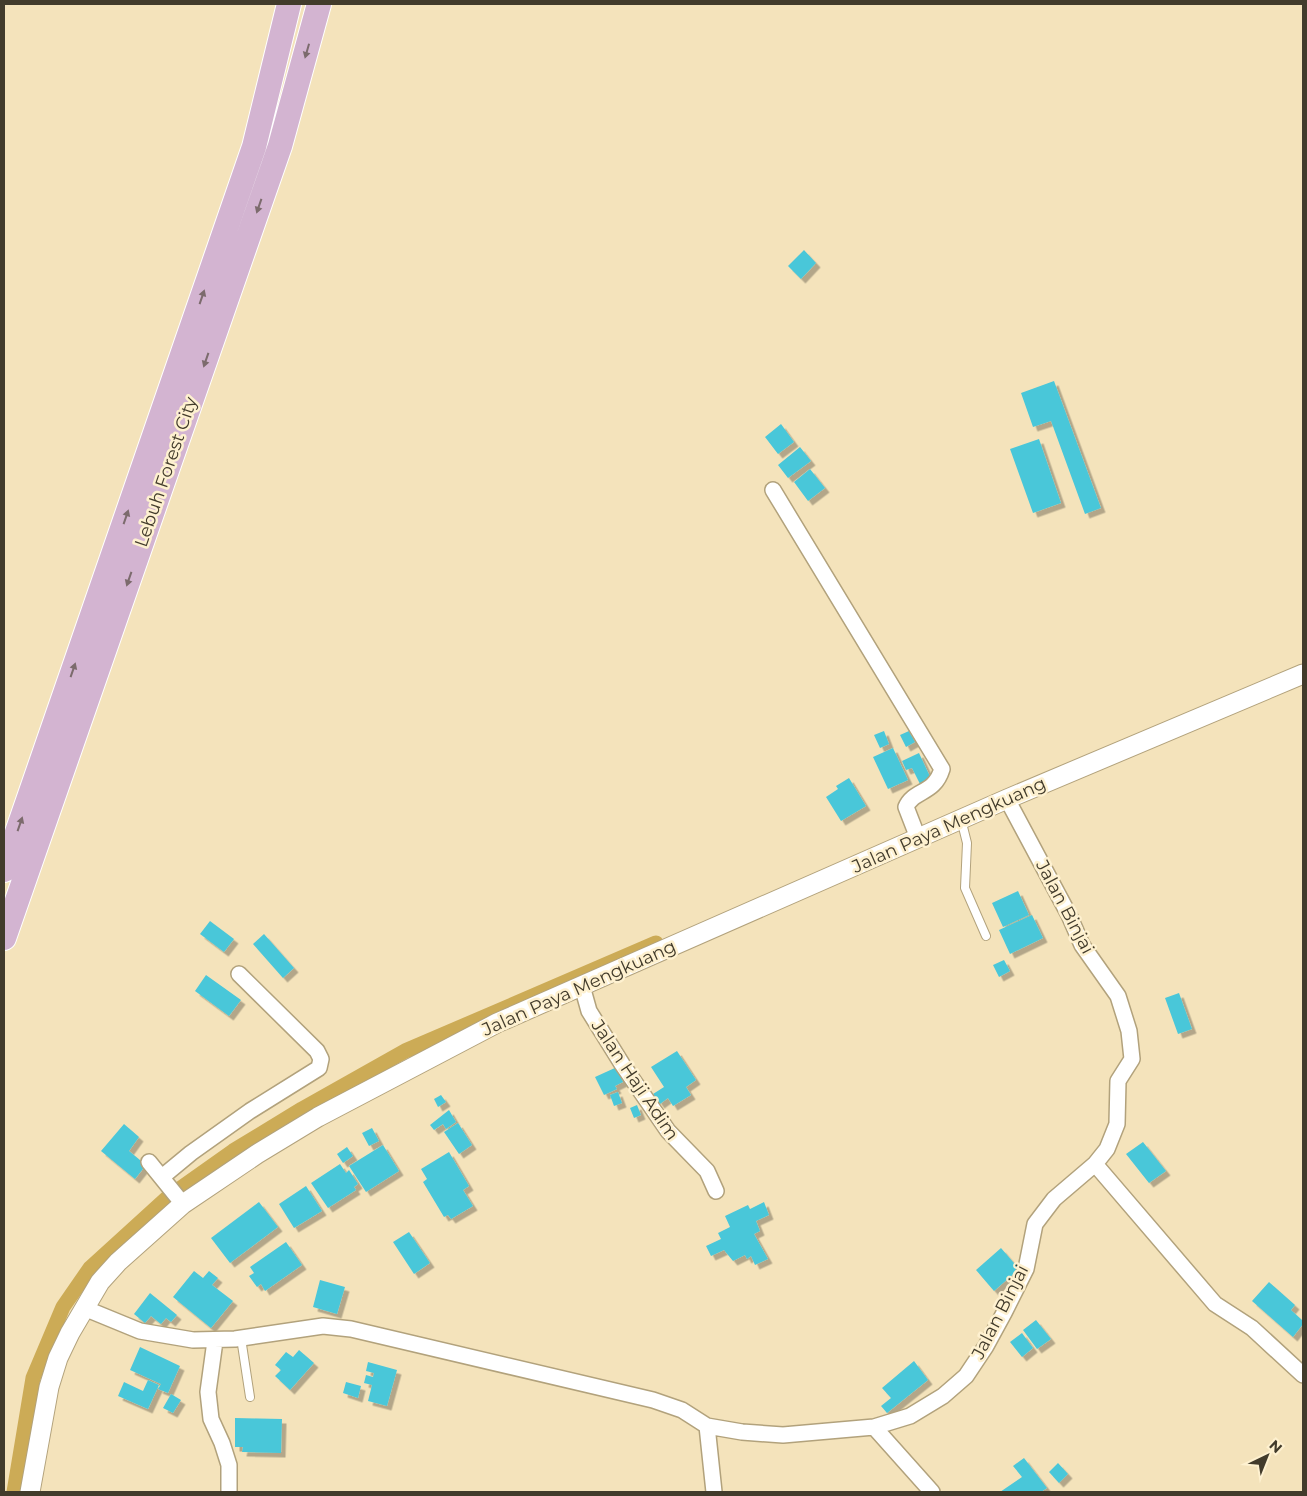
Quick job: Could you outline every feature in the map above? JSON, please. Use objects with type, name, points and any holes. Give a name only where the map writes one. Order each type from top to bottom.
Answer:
[{"type":"main road","name":"Lebuh Forest City","points":[[4,870],[254,148],[289,4]]},
{"type":"main road","name":"Lebuh Forest City","points":[[4,938],[280,146],[319,4]]},
{"type":"street","points":[[773,490],[942,769],[938,780],[923,794],[909,801],[906,807],[918,838]]},
{"type":"street","name":"Jalan Paya Mengkuang","points":[[30,1492],[49,1387],[62,1350],[100,1282],[118,1262],[183,1204],[257,1154],[318,1117],[497,1023],[1007,799],[1303,674]]},
{"type":"street","name":"Jalan Binjai","points":[[707,1426],[742,1432],[783,1435],[874,1427],[910,1416],[944,1396],[966,1376],[986,1346],[1026,1269],[1035,1224],[1054,1199],[1095,1164],[1107,1149],[1117,1124],[1118,1081],[1132,1060],[1129,1031],[1118,996],[1082,945],[1069,915],[1007,799]]},
{"type":"street","points":[[162,1177],[191,1152],[250,1111],[319,1068],[321,1059],[317,1051],[239,974]]},
{"type":"street","name":"Jalan Haji Adim","points":[[582,986],[589,1011],[622,1064],[668,1131],[707,1171],[716,1191]]},
{"type":"street","points":[[149,1162],[183,1204]]},
{"type":"street","points":[[1095,1164],[1215,1304],[1252,1328],[1303,1375]]},
{"type":"street","points":[[84,1308],[140,1331],[193,1340],[215,1341],[323,1326],[351,1329],[653,1400],[682,1410],[707,1426],[714,1492]]},
{"type":"street","points":[[215,1341],[208,1392],[211,1419],[229,1465],[229,1492]]},
{"type":"street","points":[[874,1427],[932,1492]]},
{"type":"lane","points":[[961,819],[967,843],[966,888],[986,936]]},
{"type":"lane","points":[[241,1338],[250,1398]]},
{"type":"building","points":[[804,250],[816,263],[801,279],[788,266]]},
{"type":"building","points":[[1054,381],[1101,508],[1085,514],[1051,421],[1033,427],[1021,393]]},
{"type":"building","points":[[781,424],[794,442],[778,454],[765,437]]},
{"type":"building","points":[[1039,439],[1061,503],[1033,513],[1010,449]]},
{"type":"building","points":[[800,447],[811,461],[788,478],[778,465]]},
{"type":"building","points":[[810,469],[825,488],[808,501],[794,482]]},
{"type":"building","points":[[884,731],[889,744],[880,748],[874,735]]},
{"type":"building","points":[[909,731],[915,742],[906,747],[900,735]]},
{"type":"building","points":[[893,748],[908,780],[888,789],[873,757]]},
{"type":"building","points":[[919,753],[933,783],[922,788],[912,768],[906,770],[902,761]]},
{"type":"building","points":[[849,778],[866,806],[841,821],[826,797],[838,789],[836,786]]},
{"type":"building","points":[[1018,891],[1029,915],[1003,927],[992,903]]},
{"type":"building","points":[[1032,915],[1043,938],[1010,954],[999,930]]},
{"type":"building","points":[[210,921],[234,939],[224,952],[200,934]]},
{"type":"building","points":[[264,934],[294,968],[283,978],[253,944]]},
{"type":"building","points":[[1004,960],[1010,971],[999,977],[993,965]]},
{"type":"building","points":[[206,975],[241,1000],[229,1016],[195,991]]},
{"type":"building","points":[[1179,993],[1192,1029],[1178,1034],[1165,998]]},
{"type":"building","points":[[677,1051],[696,1080],[686,1087],[691,1095],[673,1106],[668,1098],[660,1104],[653,1094],[664,1087],[651,1067]]},
{"type":"building","points":[[617,1067],[623,1082],[615,1086],[617,1089],[604,1095],[595,1077]]},
{"type":"building","points":[[618,1092],[622,1103],[614,1106],[610,1095]]},
{"type":"building","points":[[441,1095],[446,1102],[438,1107],[434,1099]]},
{"type":"building","points":[[637,1105],[641,1115],[634,1118],[630,1108]]},
{"type":"building","points":[[449,1110],[456,1122],[446,1129],[443,1124],[434,1130],[430,1125]]},
{"type":"building","points":[[458,1123],[472,1145],[459,1154],[444,1132]]},
{"type":"building","points":[[124,1124],[139,1137],[129,1151],[146,1165],[135,1179],[101,1151]]},
{"type":"building","points":[[372,1128],[379,1141],[369,1146],[362,1133]]},
{"type":"building","points":[[1143,1142],[1166,1171],[1149,1183],[1126,1154]]},
{"type":"building","points":[[383,1145],[399,1171],[366,1192],[349,1166]]},
{"type":"building","points":[[347,1147],[353,1156],[343,1163],[337,1154]]},
{"type":"building","points":[[449,1152],[469,1186],[463,1190],[473,1206],[451,1219],[448,1215],[444,1217],[423,1182],[427,1179],[421,1169]]},
{"type":"building","points":[[340,1164],[346,1173],[349,1170],[358,1184],[354,1187],[356,1190],[328,1208],[311,1183]]},
{"type":"building","points":[[306,1186],[322,1211],[294,1228],[279,1204]]},
{"type":"building","points":[[259,1202],[278,1227],[230,1263],[211,1238]]},
{"type":"building","points":[[764,1202],[769,1215],[756,1221],[760,1231],[754,1234],[768,1259],[755,1265],[751,1256],[747,1259],[745,1255],[733,1261],[724,1250],[711,1256],[706,1246],[721,1239],[718,1233],[730,1227],[725,1216],[748,1205],[750,1209]]},
{"type":"building","points":[[409,1232],[430,1263],[414,1274],[393,1242]]},
{"type":"building","points":[[286,1242],[302,1265],[265,1291],[261,1284],[257,1287],[249,1276],[254,1273],[250,1267]]},
{"type":"building","points":[[1001,1248],[1019,1269],[994,1291],[976,1270]]},
{"type":"building","points":[[194,1271],[203,1278],[209,1271],[218,1278],[212,1285],[233,1301],[211,1328],[173,1297]]},
{"type":"building","points":[[320,1280],[345,1287],[337,1314],[313,1307]]},
{"type":"building","points":[[1269,1282],[1295,1305],[1291,1310],[1303,1321],[1303,1324],[1293,1337],[1252,1301]]},
{"type":"building","points":[[150,1293],[177,1315],[171,1322],[166,1318],[161,1324],[151,1316],[145,1323],[134,1314]]},
{"type":"building","points":[[1036,1320],[1051,1339],[1037,1349],[1023,1330]]},
{"type":"building","points":[[1022,1333],[1033,1348],[1022,1357],[1010,1342]]},
{"type":"building","points":[[140,1347],[180,1366],[168,1393],[158,1389],[161,1384],[130,1370]]},
{"type":"building","points":[[299,1350],[314,1363],[290,1390],[275,1376],[281,1370],[275,1365],[286,1352],[293,1357]]},
{"type":"building","points":[[914,1361],[928,1380],[887,1413],[881,1406],[891,1398],[882,1388]]},
{"type":"building","points":[[368,1362],[397,1370],[387,1406],[368,1401],[372,1385],[364,1383],[366,1375],[373,1377],[374,1373],[366,1371]]},
{"type":"building","points":[[148,1380],[159,1385],[148,1409],[118,1396],[124,1382],[143,1391]]},
{"type":"building","points":[[346,1382],[361,1386],[358,1398],[343,1393]]},
{"type":"building","points":[[171,1394],[181,1400],[173,1413],[163,1408]]},
{"type":"building","points":[[235,1418],[282,1419],[281,1453],[242,1452],[243,1447],[235,1447]]},
{"type":"building","points":[[1024,1458],[1047,1488],[1041,1492],[1000,1492],[1022,1477],[1013,1466]]},
{"type":"building","points":[[1058,1463],[1068,1474],[1059,1483],[1049,1472]]},
{"type":"waterway","points":[[14,1492],[33,1378],[63,1307],[90,1268],[168,1197],[233,1151],[302,1109],[405,1051],[656,943]]}]
